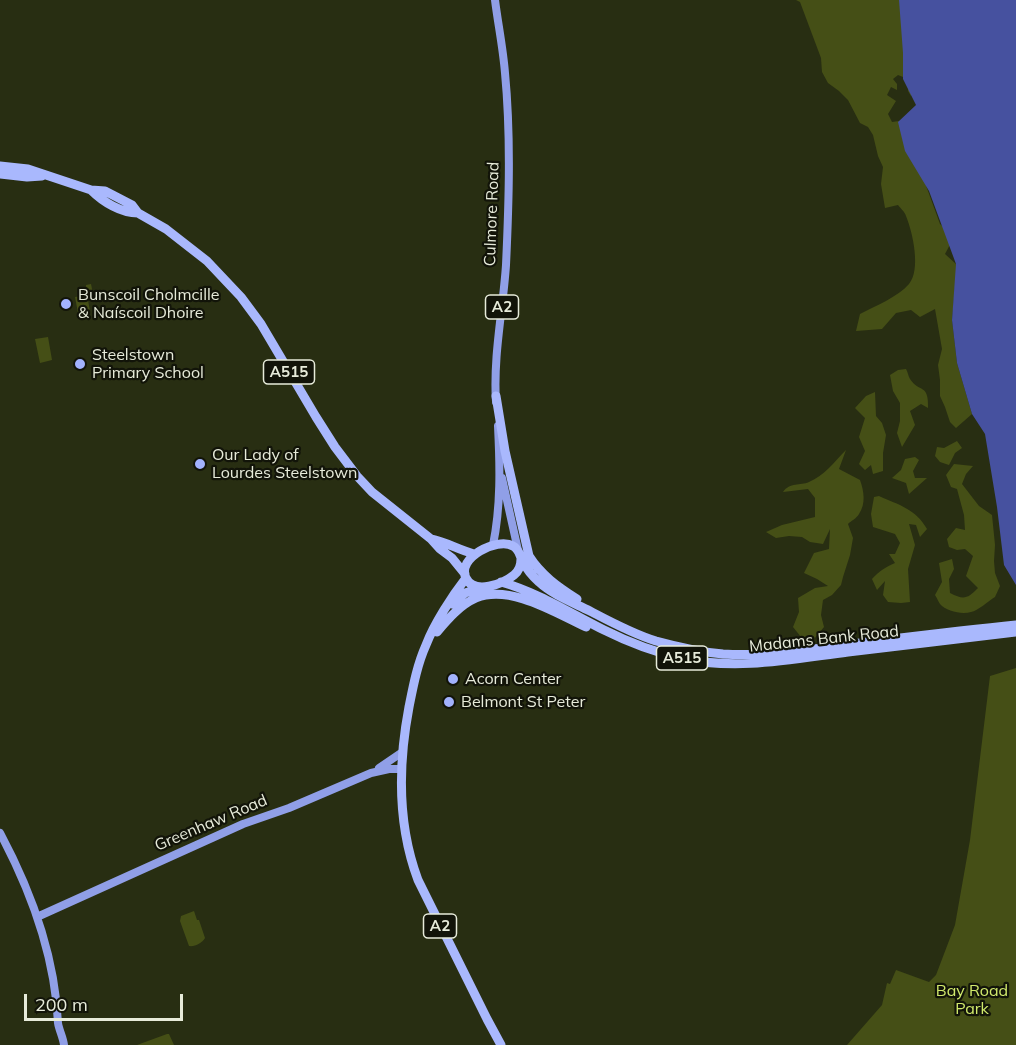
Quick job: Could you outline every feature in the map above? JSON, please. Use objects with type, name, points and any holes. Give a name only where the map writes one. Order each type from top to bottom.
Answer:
[{"type":"highway","name":"A515","points":[[0,166],[28,169],[91,189],[100,199],[129,213],[138,213],[166,229],[207,261],[241,297],[261,324],[316,417],[357,476],[372,492],[452,558],[465,576]]},
{"type":"highway","name":"A515","points":[[0,174],[27,177],[50,176]]},
{"type":"highway","points":[[496,396],[507,460],[529,556],[535,566],[552,583],[609,621]]},
{"type":"highway","name":"A515","points":[[431,539],[474,554]]},
{"type":"highway","points":[[474,554],[501,543],[512,545],[520,554]]},
{"type":"highway","name":"A2","points":[[474,554],[467,562],[465,576],[433,629],[425,647],[413,686],[401,753],[400,788],[413,868],[501,1045]]},
{"type":"highway","name":"Madams Bank Road","points":[[520,554],[529,572],[552,593],[636,633],[686,649],[723,654],[755,654],[914,640]]},
{"type":"highway","name":"A2","points":[[446,609],[465,593],[501,582],[514,575],[520,565],[520,554]]},
{"type":"highway","points":[[465,576],[470,583],[481,588]]},
{"type":"highway","name":"Madams Bank Road","points":[[501,582],[518,586],[605,631],[648,649],[683,658],[721,663],[782,661],[914,640]]},
{"type":"highway","points":[[425,647],[460,608],[477,598],[501,595],[524,599],[611,639],[648,649]]},
{"type":"highway","name":"A515","points":[[914,640],[1016,625]]},
{"type":"highway","name":"A515","points":[[914,640],[1016,632]]},
{"type":"main road","name":"Culmore Road","points":[[493,545],[498,516],[499,466],[496,396],[506,253],[509,147],[505,72],[495,0]]},
{"type":"main road","name":"Culmore Road","points":[[499,466],[520,554]]},
{"type":"main road","points":[[371,773],[401,753]]},
{"type":"main road","name":"Greenhaw Road","points":[[37,917],[243,824],[289,808],[371,773],[400,769]]},
{"type":"main road","points":[[0,833],[14,860],[42,930],[59,1014],[58,1025],[64,1045]]},
{"type":"green space","points":[[796,0],[911,0],[917,82],[911,96],[908,91],[908,79],[898,75],[893,79],[897,84],[897,90],[891,87],[887,95],[896,101],[888,114],[892,122],[899,121],[940,224],[954,237],[945,254],[957,265],[952,320],[957,363],[972,414],[956,428],[950,422],[940,396],[938,365],[942,349],[935,309],[920,317],[911,310],[896,313],[882,329],[856,331],[860,314],[893,297],[913,278],[915,261],[913,241],[903,210],[898,205],[885,208],[881,184],[883,167],[873,135],[868,127],[860,123],[848,100],[828,83],[822,72],[821,58],[800,2]]},
{"type":"green space","points":[[91,284],[94,299],[88,300],[90,311],[78,313],[75,297],[87,295],[86,285]]},
{"type":"green space","points":[[48,337],[52,360],[40,363],[35,339]]},
{"type":"green space","points":[[906,369],[913,383],[927,395],[928,408],[921,404],[910,411],[915,425],[902,447],[897,433],[900,403],[893,391],[890,375],[898,370]]},
{"type":"green space","points":[[875,392],[876,416],[882,423],[886,435],[883,471],[873,474],[871,465],[865,470],[859,464],[865,451],[859,437],[865,418],[855,408],[866,396]]},
{"type":"green space","points":[[957,441],[962,448],[955,453],[949,465],[940,462],[935,456],[937,447],[944,448]]},
{"type":"green space","points":[[846,450],[839,469],[860,480],[863,506],[858,515],[848,524],[853,538],[841,585],[832,595],[823,600],[821,615],[824,627],[814,639],[801,637],[793,627],[799,612],[798,598],[815,588],[828,586],[804,573],[814,553],[829,549],[830,529],[823,544],[810,542],[802,537],[776,538],[766,532],[782,525],[815,517],[815,498],[808,489],[783,492],[792,485],[806,483],[820,476]]},
{"type":"green space","points":[[915,457],[919,460],[913,471],[915,478],[927,478],[909,494],[906,483],[892,478],[901,470],[905,459]]},
{"type":"green space","points":[[954,464],[973,466],[966,474],[962,484],[979,506],[992,515],[995,573],[1000,586],[995,597],[977,610],[967,613],[946,609],[935,595],[942,582],[939,563],[952,559],[954,569],[949,579],[950,593],[965,597],[978,588],[966,576],[973,556],[965,549],[957,550],[949,547],[947,539],[956,528],[965,530],[964,515],[957,489],[951,487],[946,475]]},
{"type":"green space","points":[[879,496],[912,512],[927,529],[920,537],[916,525],[909,524],[915,545],[908,569],[910,602],[888,602],[883,595],[885,581],[877,590],[872,579],[895,563],[889,554],[895,554],[900,543],[895,534],[873,527],[871,514],[874,497]]},
{"type":"green space","name":"Bay Road Park","points":[[1016,668],[1016,1045],[847,1045],[882,1005],[887,983],[890,984],[896,970],[929,982],[936,975],[955,925],[970,840],[990,676]]},
{"type":"green space","points":[[194,911],[205,938],[194,946],[189,946],[180,921],[181,916]]},
{"type":"green space","points":[[167,1034],[174,1045],[137,1045]]},
{"type":"water","points":[[899,0],[1016,0],[1016,585],[1004,565],[985,434],[972,414],[957,363],[952,320],[956,264],[929,191],[905,151],[898,122],[916,105],[903,79]]},
{"type":"place","name":"Bunscoil Cholmcille & Naíscoil Dhoire","points":[[66,304]]},
{"type":"place","name":"Steelstown Primary School","points":[[80,364]]},
{"type":"place","name":"Our Lady of Lourdes Steelstown","points":[[200,464]]},
{"type":"place","name":"Acorn Center","points":[[453,679]]},
{"type":"place","name":"Belmont St Peter","points":[[449,702]]}]
